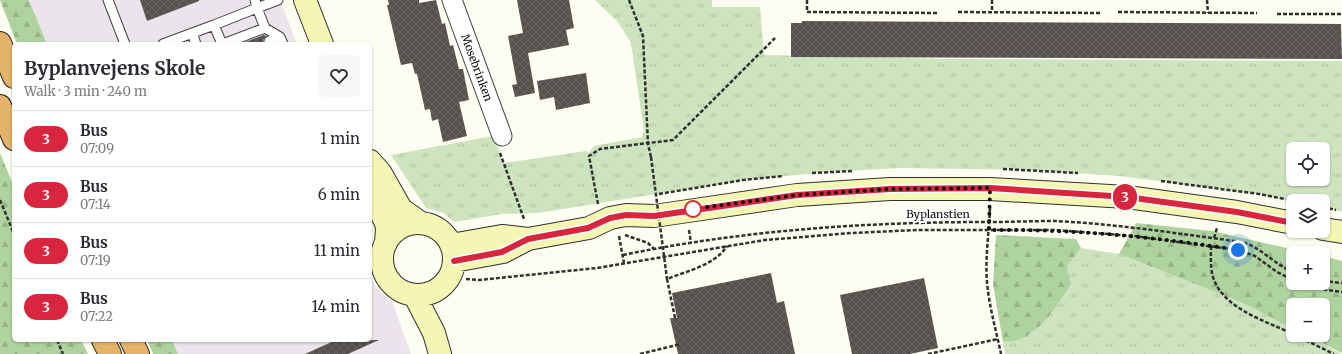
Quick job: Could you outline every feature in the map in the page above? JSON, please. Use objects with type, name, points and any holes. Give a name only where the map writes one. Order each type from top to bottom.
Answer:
[{"type":"highway","points":[[0,44],[12,72]]},
{"type":"highway","points":[[0,106],[12,134]]},
{"type":"highway","points":[[104,342],[110,354]]},
{"type":"highway","points":[[133,342],[138,354]]},
{"type":"street","points":[[305,0],[321,42]]},
{"type":"street","name":"Mosebrinken","points":[[452,0],[502,136]]},
{"type":"street","points":[[372,163],[380,172],[401,209],[421,223],[440,230],[448,268],[434,333]]},
{"type":"street","points":[[588,228],[614,217],[626,215],[654,216],[797,195],[890,189],[990,188],[1127,197],[1237,212],[1286,222]]},
{"type":"street","points":[[372,194],[388,230],[382,262],[389,281],[400,291],[415,296],[424,295],[448,268],[502,236],[526,230],[588,228],[611,230],[619,229],[628,227],[654,216]]},
{"type":"street","points":[[386,242],[399,229],[407,225],[421,223]]},
{"type":"street","points":[[1330,230],[1342,232]]},
{"type":"street","points":[[415,296],[434,333],[440,354]]},
{"type":"lane","points":[[108,0],[123,42]]},
{"type":"lane","points":[[168,42],[214,24],[256,4],[278,0]]},
{"type":"lane","points":[[256,4],[265,28],[282,40]]},
{"type":"lane","points":[[214,24],[221,42]]},
{"type":"lane","points":[[227,42],[265,28]]},
{"type":"lane","points":[[192,33],[195,42]]},
{"type":"lane","points":[[268,41],[282,40]]},
{"type":"path","points":[[629,0],[643,36],[648,144],[651,156],[667,279],[675,318]]},
{"type":"path","points":[[807,0],[807,12],[938,13]]},
{"type":"path","points":[[992,0],[992,12]]},
{"type":"path","points":[[1208,0],[1208,13]]},
{"type":"path","points":[[958,12],[1100,13]]},
{"type":"path","points":[[1118,12],[1257,13]]},
{"type":"path","points":[[1277,14],[1342,14]]},
{"type":"path","points":[[599,208],[589,156],[600,149],[673,140],[775,38]]},
{"type":"path","points":[[502,136],[493,136],[526,230]]},
{"type":"path","points":[[990,188],[987,282],[1001,354]]},
{"type":"path","points":[[0,200],[12,229]]},
{"type":"path","points":[[1330,209],[1342,212]]},
{"type":"path","name":"Byplanstien","points":[[623,255],[691,243],[766,233],[850,225],[919,222],[1077,223],[1136,228],[1242,242],[1254,246],[1286,268]]},
{"type":"path","points":[[688,228],[691,243]]},
{"type":"path","points":[[619,229],[625,236],[648,243],[654,249]]},
{"type":"path","points":[[448,268],[461,279],[479,280],[590,268],[765,240],[851,233],[1054,230],[1134,236],[1238,250],[1255,256],[1277,272],[1286,276]]},
{"type":"path","points":[[667,279],[710,261],[722,253],[727,246]]},
{"type":"path","points":[[1211,246],[1213,276],[1220,291],[1238,307],[1286,330]]},
{"type":"path","points":[[1330,282],[1342,283]]},
{"type":"path","points":[[1327,290],[1342,292]]},
{"type":"path","points":[[928,354],[998,339]]},
{"type":"path","points":[[58,342],[63,354]]},
{"type":"path","points":[[1310,342],[1334,354]]},
{"type":"path","points":[[642,354],[681,344]]},
{"type":"shaded area","points":[[29,0],[280,0],[296,42],[46,42]]},
{"type":"shaded area","points":[[372,279],[377,289],[392,301],[411,354],[178,354],[173,342],[372,342]]},
{"type":"green space","points":[[0,0],[29,0],[46,42],[16,42]]},
{"type":"green space","points":[[595,0],[712,0],[712,7],[760,7],[764,55],[945,59],[1342,61],[1342,212],[1330,209],[1330,194],[1286,194],[1286,199],[1259,194],[1120,176],[1029,170],[902,168],[827,172],[743,180],[538,213],[502,214],[454,222],[444,213],[426,208],[391,155],[493,136],[504,163],[586,151],[589,152],[594,146],[642,137],[644,131],[631,43],[618,22]]},
{"type":"green space","points":[[0,153],[12,182],[12,342],[82,342],[88,354],[0,354]]},
{"type":"green space","points":[[1136,223],[1212,231],[1286,248],[1286,290],[1330,290],[1330,258],[1342,261],[1342,353],[1320,342],[1330,342],[1330,298],[1286,298],[1286,325],[1243,303],[1119,254]]},
{"type":"green space","points":[[996,235],[1076,239],[1081,248],[1067,266],[1071,284],[1050,315],[1037,329],[1021,339],[1003,342],[993,284]]},
{"type":"green space","points":[[1081,248],[1119,254],[1243,303],[1286,325],[1286,342],[1319,342],[1342,354],[1005,354],[1003,342],[1021,339],[1071,284],[1067,266]]},
{"type":"green space","points":[[148,342],[173,342],[178,354],[153,354]]},
{"type":"building","points":[[140,0],[199,0],[199,1],[147,21]]},
{"type":"building","points":[[388,0],[419,0],[419,3],[436,0],[442,24],[445,23],[450,46],[453,45],[459,69],[463,69],[469,100],[459,102],[467,136],[443,142],[438,119],[432,121],[430,109],[425,110],[417,74],[415,74],[412,63],[401,65],[387,5],[389,5]]},
{"type":"building","points":[[517,0],[569,0],[574,28],[566,30],[569,45],[528,53],[535,93],[515,97],[512,85],[517,84],[508,36],[523,33]]},
{"type":"building","points":[[802,21],[1341,24],[1342,59],[791,57],[791,23],[802,23]]},
{"type":"building","points":[[264,35],[266,36],[263,40],[264,42],[245,42]]},
{"type":"building","points":[[586,73],[590,103],[556,110],[554,97],[540,100],[537,81]]},
{"type":"building","points":[[771,273],[777,303],[784,301],[795,354],[678,354],[670,318],[677,318],[672,293]]},
{"type":"building","points":[[924,278],[938,348],[910,354],[852,354],[840,295]]},
{"type":"building","points":[[372,340],[379,340],[348,354],[305,354],[332,342],[372,342]]},
{"type":"bus line","name":"3","points":[[454,261],[502,252],[528,239],[588,228],[610,218],[626,215],[654,216],[797,195],[890,189],[990,188],[1127,197],[1237,212],[1286,222]]},
{"type":"route","points":[[693,209],[797,195],[890,189],[990,188],[989,230],[1054,230],[1101,233],[1238,250]]}]
